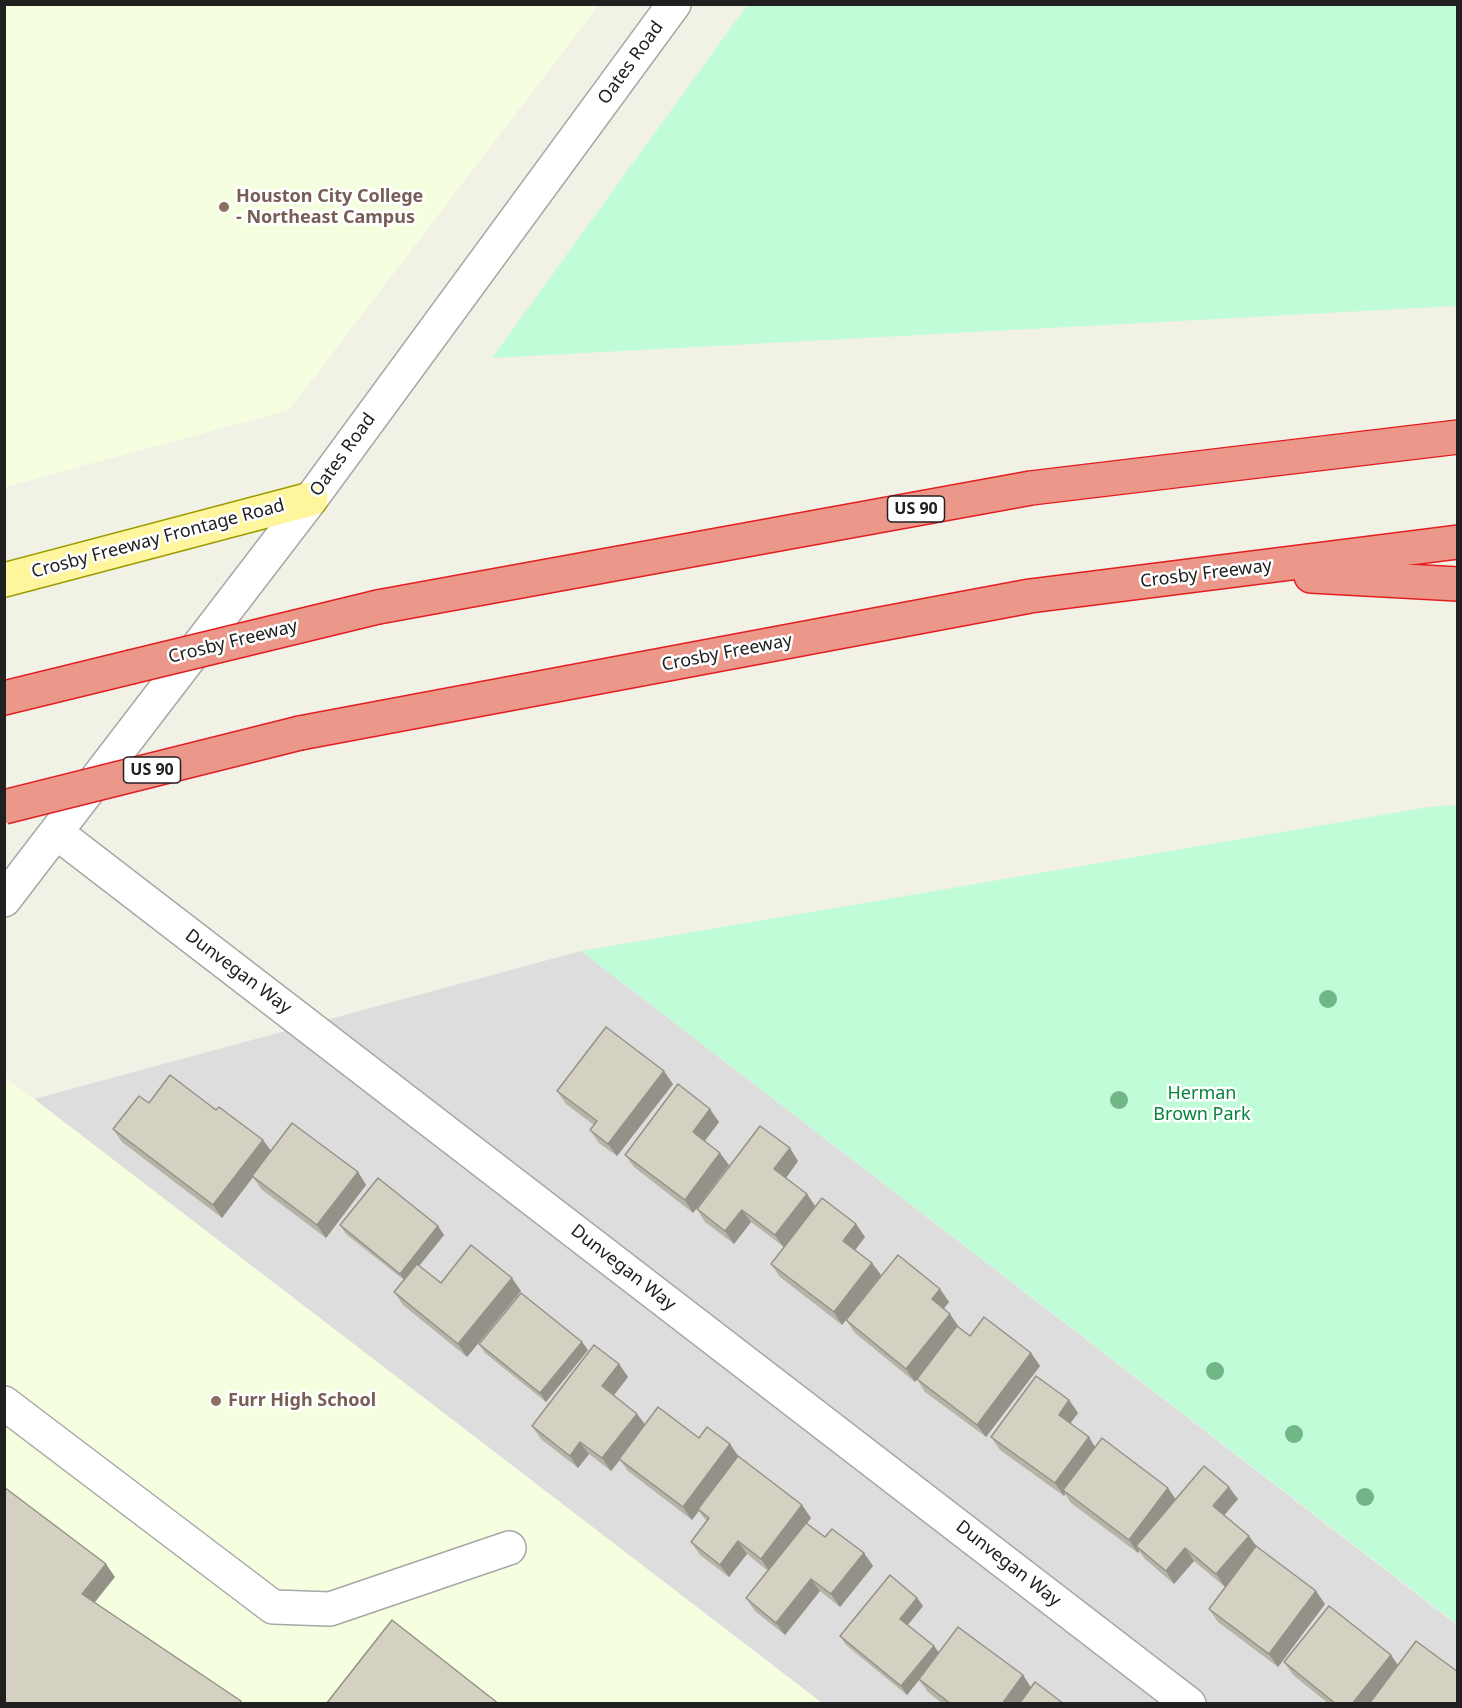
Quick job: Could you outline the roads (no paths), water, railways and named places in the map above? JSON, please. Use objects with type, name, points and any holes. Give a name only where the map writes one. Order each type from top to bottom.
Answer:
[{"type":"highway","name":"Crosby Freeway","points":[[4,698],[378,607],[1030,488],[1458,437]]},
{"type":"highway","name":"Crosby Freeway","points":[[4,807],[300,733],[1030,596],[1458,542]]},
{"type":"highway","points":[[1228,571],[1458,584]]},
{"type":"main road","name":"Crosby Freeway Frontage Road","points":[[4,580],[311,499]]},
{"type":"street","name":"Oates Road","points":[[4,900],[311,499],[674,4]]},
{"type":"street","name":"Dunvegan Way","points":[[57,833],[1189,1704]]},
{"type":"street","points":[[4,1403],[273,1607],[330,1609],[509,1548]]},
{"type":"place","name":"Houston City College - Northeast Campus","points":[[224,207]]},
{"type":"place","name":"Furr High School","points":[[216,1401]]},
{"type":"park label","name":"Herman Brown Park","points":[[1202,1104]]}]
